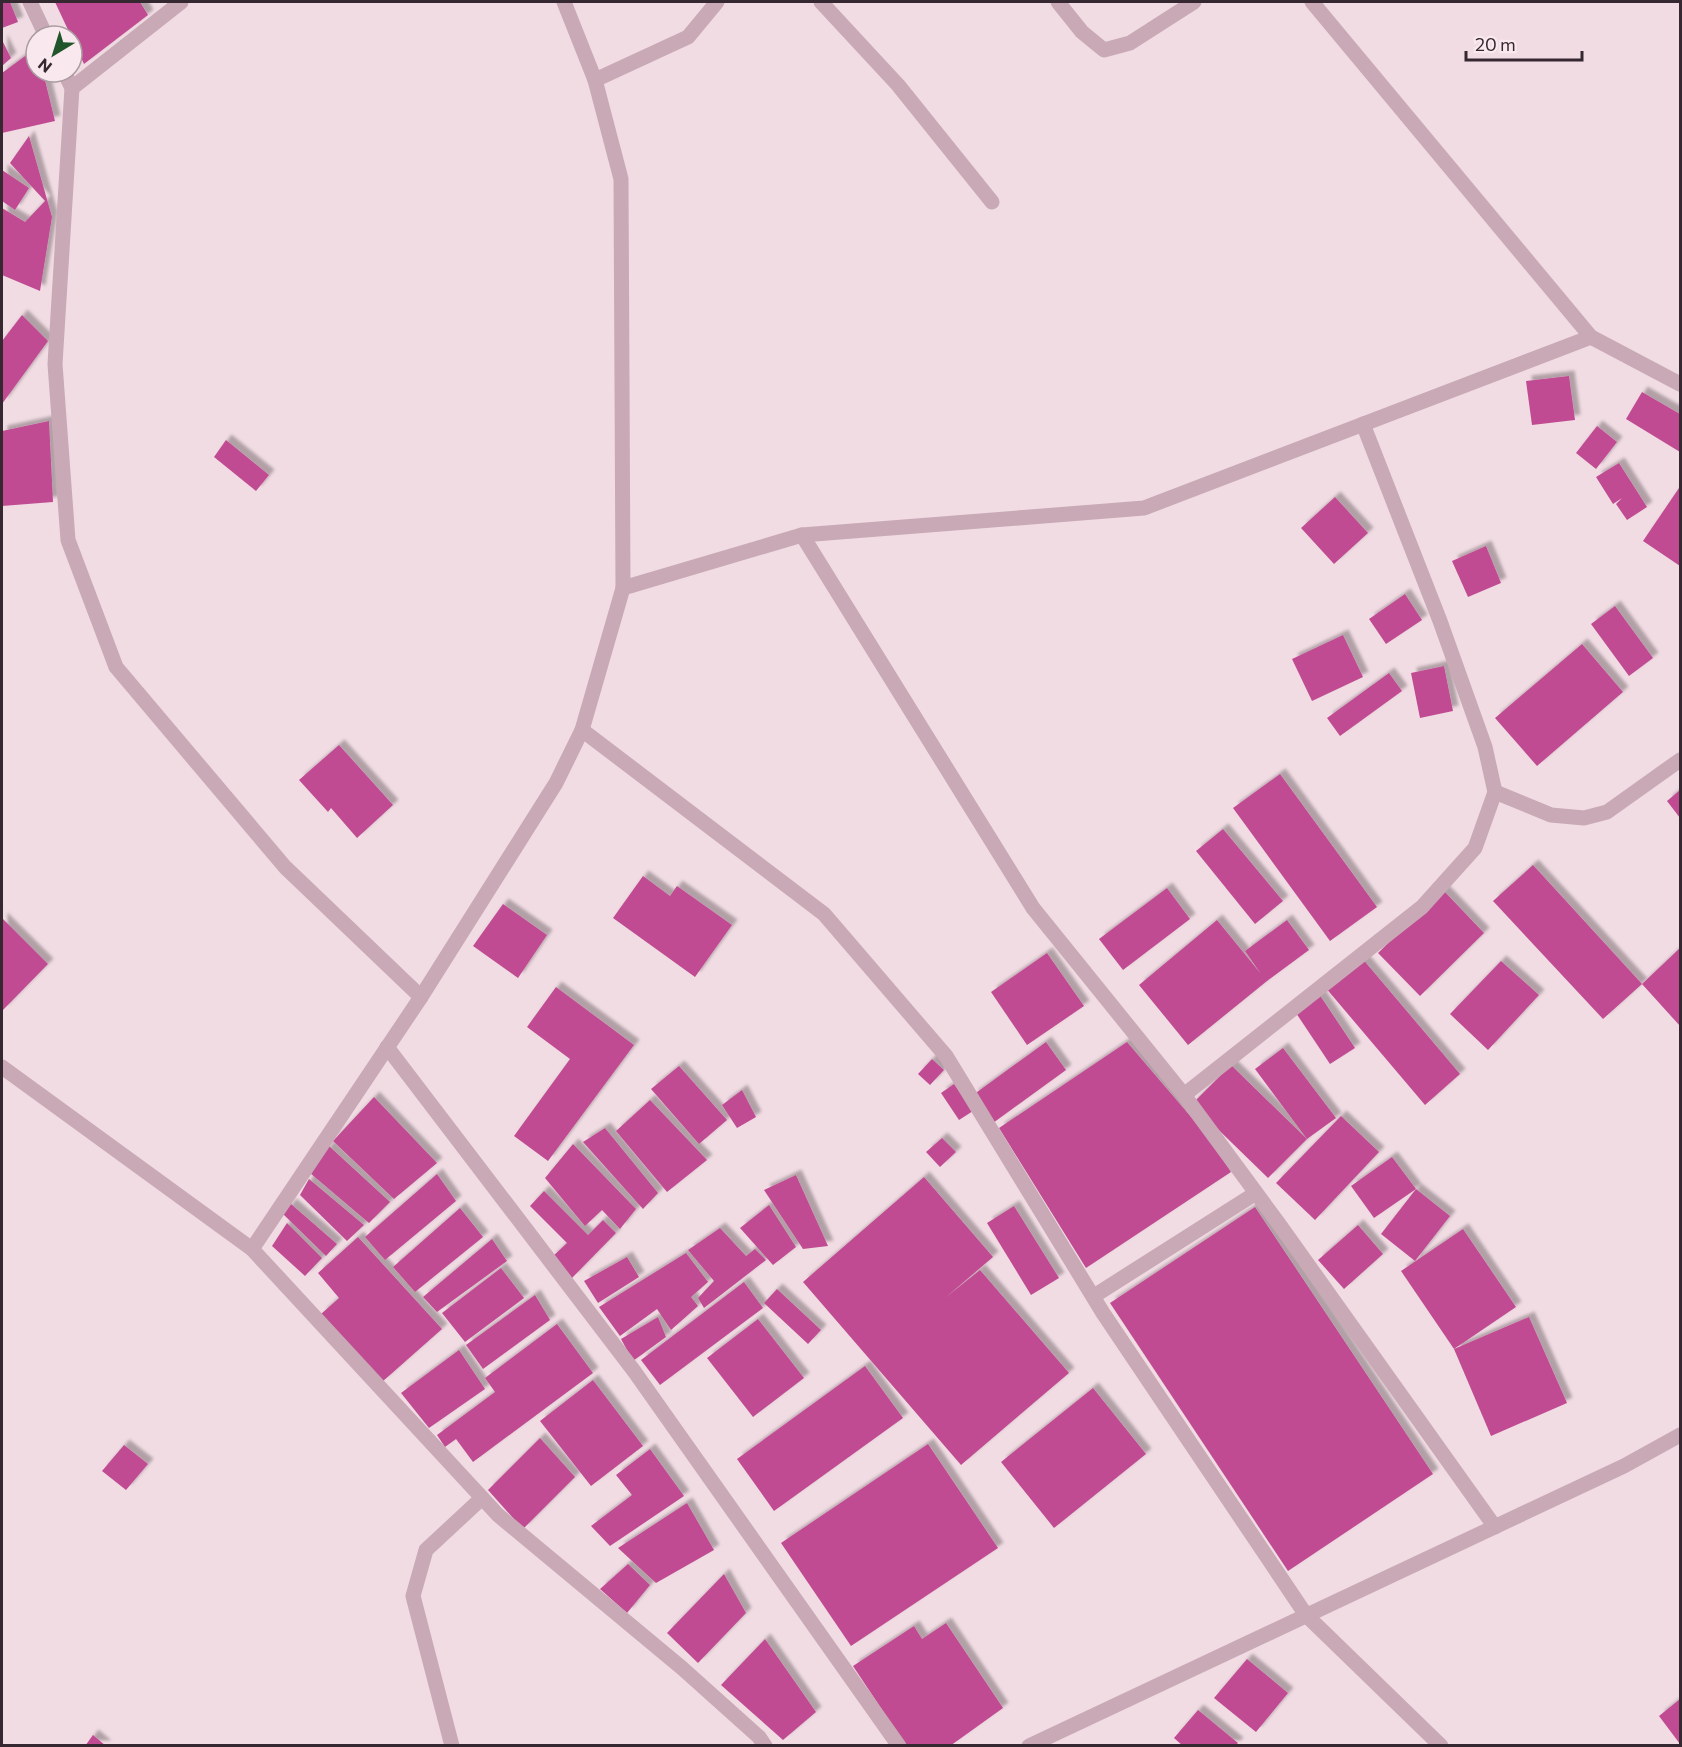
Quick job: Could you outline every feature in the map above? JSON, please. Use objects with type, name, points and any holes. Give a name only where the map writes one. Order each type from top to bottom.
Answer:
[{"type":"street","points":[[30,2],[40,24]]},
{"type":"street","points":[[72,88],[181,2]]},
{"type":"street","points":[[252,1249],[421,997],[556,783],[582,730],[623,588],[621,179],[595,80],[564,2]]},
{"type":"street","points":[[595,80],[687,37],[717,2]]},
{"type":"street","points":[[821,2],[898,85],[992,202]]},
{"type":"street","points":[[1058,2],[1082,32],[1104,50],[1130,43],[1194,2]]},
{"type":"street","points":[[1312,2],[1591,337],[1680,384]]},
{"type":"street","points":[[70,84],[72,88],[55,364],[68,540],[116,667],[285,867],[421,997]]},
{"type":"street","points":[[623,588],[802,535],[1144,508],[1591,337]]},
{"type":"street","points":[[1184,1095],[1422,907],[1475,848],[1495,792],[1485,747],[1440,621],[1363,424]]},
{"type":"street","points":[[802,535],[1033,908],[1184,1095],[1495,1527]]},
{"type":"street","points":[[582,730],[824,914],[946,1056],[1094,1296],[1306,1615],[1441,1746]]},
{"type":"street","points":[[1495,792],[1551,815],[1584,818],[1607,812],[1680,760]]},
{"type":"street","points":[[387,1047],[634,1371],[899,1746]]},
{"type":"street","points":[[2,1067],[252,1249],[498,1515],[682,1668],[759,1737],[765,1746]]},
{"type":"street","points":[[1094,1296],[1256,1193]]},
{"type":"street","points":[[1029,1746],[1624,1466],[1680,1435]]},
{"type":"street","points":[[452,1746],[413,1596],[426,1550],[482,1498]]},
{"type":"building","points":[[2,2],[10,2],[18,22],[2,28]]},
{"type":"building","points":[[55,2],[140,2],[148,15],[84,64],[84,24],[65,24]]},
{"type":"building","points":[[2,40],[11,58],[2,66]]},
{"type":"building","points":[[24,57],[24,84],[46,84],[55,121],[2,133],[2,73]]},
{"type":"building","points":[[29,136],[52,217],[40,291],[2,275],[2,208],[25,222],[45,201],[10,163]]},
{"type":"building","points":[[2,170],[29,188],[15,210],[2,201]]},
{"type":"building","points":[[22,315],[48,341],[2,404],[2,341]]},
{"type":"building","points":[[1569,376],[1575,420],[1532,425],[1526,381]]},
{"type":"building","points":[[1642,392],[1680,414],[1680,452],[1626,419]]},
{"type":"building","points":[[49,421],[53,502],[2,506],[2,431]]},
{"type":"building","points":[[1597,426],[1617,442],[1596,469],[1576,453]]},
{"type":"building","points":[[226,440],[269,475],[256,491],[214,457]]},
{"type":"building","points":[[1619,463],[1647,507],[1627,520],[1616,504],[1622,498],[1613,504],[1596,477]]},
{"type":"building","points":[[1680,489],[1680,566],[1643,541]]},
{"type":"building","points":[[1335,497],[1368,533],[1334,564],[1301,528]]},
{"type":"building","points":[[1486,546],[1501,583],[1468,597],[1452,561]]},
{"type":"building","points":[[1405,594],[1422,620],[1386,644],[1369,619]]},
{"type":"building","points":[[1615,606],[1653,658],[1629,676],[1591,624]]},
{"type":"building","points":[[1343,635],[1363,677],[1312,701],[1292,659]]},
{"type":"building","points":[[1582,644],[1623,692],[1537,766],[1495,718]]},
{"type":"building","points":[[1444,666],[1453,711],[1420,718],[1411,673]]},
{"type":"building","points":[[1389,673],[1402,691],[1340,736],[1327,718]]},
{"type":"building","points":[[339,745],[393,805],[357,838],[331,808],[328,812],[299,780]]},
{"type":"building","points":[[1280,774],[1377,907],[1330,941],[1233,808]]},
{"type":"building","points":[[1680,790],[1680,818],[1667,801]]},
{"type":"building","points":[[1223,829],[1283,901],[1255,924],[1196,851]]},
{"type":"building","points":[[1533,865],[1642,984],[1603,1019],[1493,901]]},
{"type":"building","points":[[643,876],[670,896],[677,886],[732,925],[695,977],[613,918]]},
{"type":"building","points":[[1167,888],[1190,919],[1123,970],[1099,939]]},
{"type":"building","points":[[1443,890],[1484,933],[1420,996],[1378,953]]},
{"type":"building","points":[[503,904],[547,935],[518,978],[473,946]]},
{"type":"building","points":[[2,918],[48,964],[2,1011]]},
{"type":"building","points":[[1217,920],[1261,974],[1245,951],[1287,920],[1309,950],[1188,1045],[1139,985]]},
{"type":"building","points":[[1680,948],[1680,1026],[1642,984]]},
{"type":"building","points":[[1047,953],[1084,1006],[1027,1045],[991,992]]},
{"type":"building","points":[[1361,957],[1460,1074],[1425,1105],[1325,987]]},
{"type":"building","points":[[1501,961],[1539,995],[1488,1050],[1450,1014]]},
{"type":"building","points":[[556,987],[634,1045],[548,1161],[514,1136],[570,1059],[527,1027]]},
{"type":"building","points":[[1319,994],[1355,1048],[1330,1064],[1294,1010]]},
{"type":"building","points":[[1046,1042],[1066,1070],[993,1123],[973,1095]]},
{"type":"building","points":[[1127,1042],[1209,1138],[1231,1172],[1086,1268],[999,1128]]},
{"type":"building","points":[[1283,1048],[1336,1118],[1307,1139],[1255,1069]]},
{"type":"building","points":[[932,1059],[944,1070],[930,1085],[918,1074]]},
{"type":"building","points":[[1231,1065],[1307,1139],[1268,1178],[1192,1104]]},
{"type":"building","points":[[679,1066],[727,1120],[699,1144],[651,1089]]},
{"type":"building","points":[[954,1084],[973,1111],[959,1120],[941,1093]]},
{"type":"building","points":[[742,1090],[756,1117],[737,1128],[722,1105]]},
{"type":"building","points":[[374,1097],[437,1163],[394,1199],[333,1141]]},
{"type":"building","points":[[650,1100],[707,1160],[667,1192],[616,1131]]},
{"type":"building","points":[[1341,1116],[1379,1152],[1315,1220],[1276,1183]]},
{"type":"building","points":[[605,1128],[658,1193],[643,1209],[583,1142]]},
{"type":"building","points":[[942,1138],[956,1152],[940,1167],[926,1152]]},
{"type":"building","points":[[573,1144],[636,1209],[620,1229],[602,1210],[585,1226],[545,1178]]},
{"type":"building","points":[[329,1146],[390,1202],[369,1223],[310,1173]]},
{"type":"building","points":[[1392,1157],[1416,1189],[1374,1218],[1351,1186]]},
{"type":"building","points":[[437,1174],[456,1201],[385,1260],[365,1237]]},
{"type":"building","points":[[796,1175],[828,1246],[803,1249],[764,1190]]},
{"type":"building","points":[[924,1177],[993,1257],[945,1298],[980,1270],[1069,1373],[961,1465],[803,1282]]},
{"type":"building","points":[[309,1179],[364,1225],[347,1241],[300,1195]]},
{"type":"building","points":[[1416,1189],[1450,1216],[1415,1261],[1381,1234]]},
{"type":"building","points":[[544,1191],[588,1235],[603,1220],[616,1233],[572,1278],[551,1258],[567,1243],[530,1206]]},
{"type":"building","points":[[291,1204],[337,1244],[326,1256],[283,1214]]},
{"type":"building","points":[[769,1205],[796,1247],[773,1265],[740,1228]]},
{"type":"building","points":[[1014,1206],[1059,1278],[1031,1295],[987,1223]]},
{"type":"building","points":[[1255,1207],[1433,1474],[1288,1571],[1110,1303]]},
{"type":"building","points":[[460,1208],[483,1237],[415,1292],[393,1267]]},
{"type":"building","points":[[287,1223],[322,1258],[305,1276],[272,1246]]},
{"type":"building","points":[[1358,1225],[1383,1254],[1344,1289],[1318,1260]]},
{"type":"building","points":[[720,1228],[746,1256],[755,1249],[766,1260],[704,1308],[698,1298],[714,1281],[688,1250]]},
{"type":"building","points":[[1463,1229],[1516,1307],[1454,1349],[1401,1271]]},
{"type":"building","points":[[358,1237],[442,1329],[382,1382],[321,1314],[339,1298],[318,1273]]},
{"type":"building","points":[[492,1239],[507,1261],[437,1312],[423,1297]]},
{"type":"building","points":[[686,1253],[708,1282],[691,1297],[698,1306],[671,1330],[657,1309],[620,1336],[599,1307]]},
{"type":"building","points":[[627,1257],[639,1277],[598,1303],[584,1281]]},
{"type":"building","points":[[501,1268],[524,1298],[465,1342],[442,1313]]},
{"type":"building","points":[[744,1282],[763,1308],[660,1385],[641,1360]]},
{"type":"building","points":[[777,1289],[821,1330],[808,1344],[764,1303]]},
{"type":"building","points":[[535,1295],[550,1320],[483,1369],[466,1345]]},
{"type":"building","points":[[658,1317],[666,1337],[633,1361],[621,1339]]},
{"type":"building","points":[[1529,1317],[1567,1403],[1491,1436],[1454,1349]]},
{"type":"building","points":[[758,1319],[804,1378],[753,1417],[707,1358]]},
{"type":"building","points":[[557,1324],[593,1373],[473,1462],[456,1439],[445,1447],[437,1435],[495,1392],[485,1378]]},
{"type":"building","points":[[459,1350],[485,1389],[429,1428],[401,1393]]},
{"type":"building","points":[[865,1366],[903,1418],[774,1511],[737,1459]]},
{"type":"building","points":[[593,1380],[643,1446],[591,1486],[540,1421]]},
{"type":"building","points":[[1093,1388],[1146,1454],[1054,1528],[1001,1462]]},
{"type":"building","points":[[540,1438],[575,1477],[523,1529],[488,1490]]},
{"type":"building","points":[[928,1444],[998,1548],[851,1646],[781,1543]]},
{"type":"building","points":[[124,1445],[148,1464],[126,1490],[102,1471]]},
{"type":"building","points":[[650,1449],[684,1496],[610,1546],[591,1526],[632,1495],[616,1475]]},
{"type":"building","points":[[687,1503],[714,1550],[656,1583],[618,1548]]},
{"type":"building","points":[[628,1564],[650,1585],[627,1613],[600,1589]]},
{"type":"building","points":[[724,1574],[746,1613],[698,1663],[667,1633]]},
{"type":"building","points":[[946,1623],[1003,1708],[950,1746],[906,1746],[853,1666],[914,1626],[922,1639]]},
{"type":"building","points":[[765,1639],[816,1712],[783,1740],[721,1685]]},
{"type":"building","points":[[1247,1659],[1288,1693],[1256,1732],[1214,1698]]},
{"type":"building","points":[[1680,1699],[1680,1744],[1659,1716]]},
{"type":"building","points":[[1198,1710],[1238,1743],[1235,1746],[1183,1746],[1174,1738]]},
{"type":"building","points":[[93,1735],[106,1746],[85,1746]]}]
